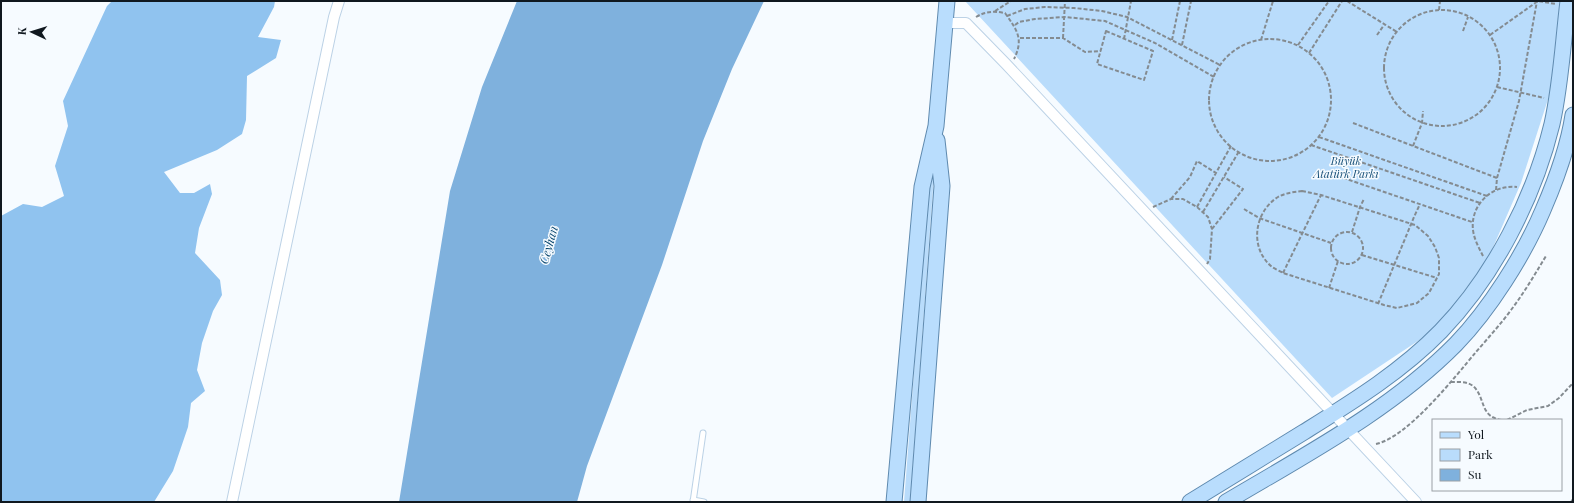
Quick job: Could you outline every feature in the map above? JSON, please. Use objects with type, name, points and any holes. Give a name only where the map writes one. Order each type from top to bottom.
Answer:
[{"type":"main road","points":[[894,502],[922,187],[936,126],[947,1]]},
{"type":"main road","points":[[1190,502],[1386,379],[1441,331],[1464,303],[1485,275],[1504,245],[1534,181],[1552,124],[1568,4]]},
{"type":"main road","points":[[1226,502],[1348,429],[1401,392],[1456,344],[1478,318],[1502,285],[1536,227],[1564,155],[1573,115]]},
{"type":"main road","points":[[918,502],[942,186],[936,126]]},
{"type":"street","points":[[232,502],[334,17],[339,1]]},
{"type":"street","points":[[945,23],[966,23],[1203,272],[1416,502]]},
{"type":"lane","points":[[703,433],[693,501],[704,502]]},
{"type":"path","points":[[966,23],[982,14],[994,11],[1011,1]]},
{"type":"path","points":[[1063,38],[1065,1]]},
{"type":"path","points":[[1124,39],[1131,1]]},
{"type":"path","points":[[1172,40],[1180,1]]},
{"type":"path","points":[[1182,46],[1191,1]]},
{"type":"path","points":[[1261,40],[1273,1]]},
{"type":"path","points":[[1298,45],[1329,1]]},
{"type":"path","points":[[1309,52],[1342,1]]},
{"type":"path","points":[[1347,1],[1397,32]]},
{"type":"path","points":[[1439,10],[1440,1]]},
{"type":"path","points":[[1496,190],[1497,178],[1521,93],[1538,1]]},
{"type":"path","points":[[1490,35],[1538,1],[1568,4]]},
{"type":"path","points":[[1007,16],[1025,9],[1045,7],[1102,11],[1127,17],[1220,65]]},
{"type":"path","points":[[1432,10],[1454,10],[1468,16],[1477,22],[1490,35],[1495,44],[1501,70],[1493,98],[1480,113],[1467,122],[1455,126],[1436,127],[1422,123],[1406,115],[1396,105],[1387,90],[1384,74],[1385,55],[1390,40],[1400,27],[1411,18],[1432,10]]},
{"type":"path","points":[[994,11],[1005,13],[1015,26],[1020,38],[1019,48],[1014,59],[1006,64]]},
{"type":"path","points":[[1463,30],[1468,16]]},
{"type":"path","points":[[1015,26],[1019,22],[1035,19],[1064,17],[1105,21],[1155,43],[1214,77]]},
{"type":"path","points":[[1377,35],[1384,24]]},
{"type":"path","points":[[1106,31],[1124,39],[1153,51],[1144,80],[1098,64],[1106,31]]},
{"type":"path","points":[[1020,38],[1063,38],[1085,52],[1101,51]]},
{"type":"path","points":[[1276,38],[1298,45],[1309,52],[1327,76],[1330,87],[1331,102],[1326,125],[1319,137],[1311,145],[1298,155],[1281,161],[1264,161],[1249,158],[1238,153],[1220,136],[1211,118],[1208,101],[1210,83],[1220,65],[1233,50],[1253,40],[1276,38]]},
{"type":"path","points":[[1497,87],[1556,100]]},
{"type":"path","points":[[1413,146],[1422,123],[1423,111]]},
{"type":"path","points":[[1353,124],[1497,178]]},
{"type":"path","points":[[1319,137],[1487,196]]},
{"type":"path","points":[[1311,145],[1480,203]]},
{"type":"path","points":[[1197,207],[1231,146]]},
{"type":"path","points":[[1203,212],[1238,153]]},
{"type":"path","points":[[1172,199],[1190,177],[1197,161],[1216,173]]},
{"type":"path","points":[[1326,172],[1472,222]]},
{"type":"path","points":[[1212,228],[1243,189],[1224,177]]},
{"type":"path","points":[[1487,251],[1483,257],[1473,232],[1472,222],[1475,210],[1487,196],[1496,190],[1505,187],[1520,188]]},
{"type":"path","points":[[1302,191],[1320,195],[1415,225],[1428,236],[1435,246],[1439,258],[1439,274],[1429,293],[1417,303],[1397,308],[1378,304],[1283,273],[1272,267],[1262,254],[1257,241],[1259,218],[1267,207],[1278,197],[1288,193],[1302,191]]},
{"type":"path","points":[[1283,273],[1320,195]]},
{"type":"path","points":[[1144,210],[1172,199],[1184,199],[1197,207],[1208,217],[1212,228],[1210,259],[1203,272]]},
{"type":"path","points":[[1352,232],[1364,199]]},
{"type":"path","points":[[1378,304],[1420,204]]},
{"type":"path","points":[[1244,209],[1259,218],[1331,243]]},
{"type":"path","points":[[1344,231],[1352,232],[1358,235],[1362,241],[1362,255],[1356,261],[1349,264],[1338,261],[1332,255],[1331,243],[1339,233],[1344,231]]},
{"type":"path","points":[[1362,255],[1437,278]]},
{"type":"path","points":[[1365,447],[1382,443],[1392,437],[1411,422],[1440,395],[1511,311],[1546,256]]},
{"type":"path","points":[[1329,288],[1338,261]]},
{"type":"path","points":[[1451,382],[1464,382],[1473,385],[1483,406],[1490,416],[1497,419]]},
{"type":"path","points":[[1509,419],[1527,410],[1548,406],[1559,398],[1573,383]]},
{"type":"green space","name":"Büyük Atatürk Parkı","points":[[965,1],[1560,1],[1550,93],[1521,183],[1488,259],[1436,329],[1332,398]]},
{"type":"green space","points":[[929,177],[934,177],[910,502],[904,502]]},
{"type":"shaded area","points":[[112,1],[275,1],[274,7],[258,37],[281,40],[276,58],[247,76],[246,120],[242,134],[217,150],[164,172],[180,193],[194,193],[210,184],[212,194],[199,228],[195,253],[220,280],[222,295],[213,311],[202,343],[197,370],[205,391],[191,403],[188,427],[173,471],[154,502],[1,502],[1,216],[23,204],[42,207],[64,196],[55,166],[68,126],[63,101],[107,6]]},
{"type":"water","name":"Ceyhan","points":[[517,1],[764,1],[732,69],[703,141],[662,265],[587,466],[577,502],[399,502],[450,191],[482,87]]}]
